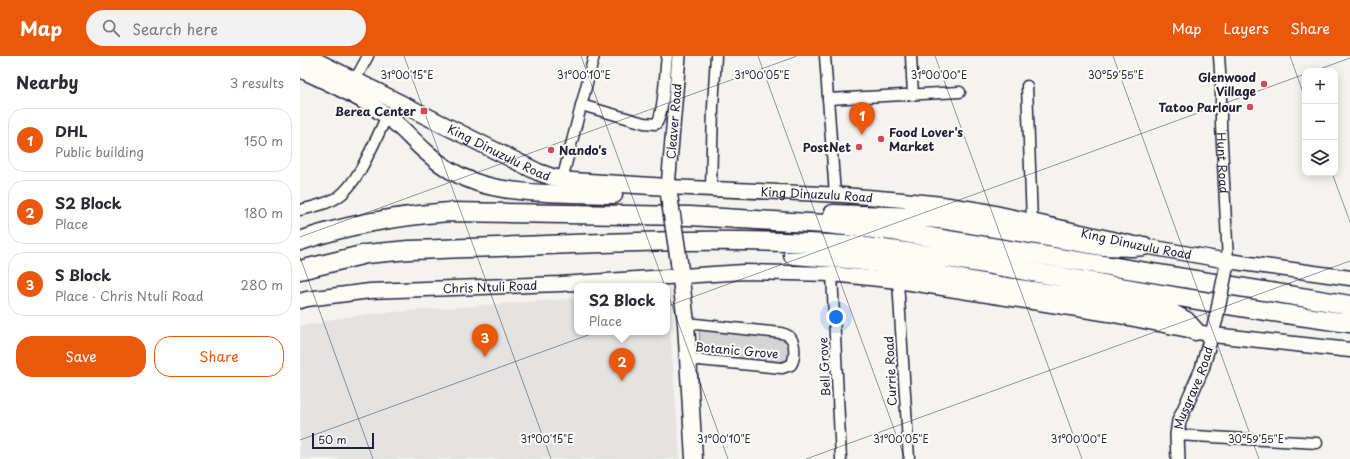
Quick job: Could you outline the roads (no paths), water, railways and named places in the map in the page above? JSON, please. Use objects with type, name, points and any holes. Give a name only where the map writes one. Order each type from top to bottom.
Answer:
[{"type":"highway","points":[[690,216],[718,211],[869,214],[917,217],[947,220],[1102,246],[1144,246]]},
{"type":"highway","points":[[300,241],[363,223],[411,215],[449,212],[690,216],[826,224],[893,231],[1350,305]]},
{"type":"highway","points":[[700,241],[722,248],[735,250],[848,259],[885,264],[985,283],[1130,305],[1173,314],[1186,321],[1195,331]]},
{"type":"highway","points":[[300,270],[366,254],[409,250],[700,241],[835,245],[890,250],[1316,319],[1350,323]]},
{"type":"highway","points":[[1295,296],[1319,293],[1350,295]]},
{"type":"highway","points":[[1316,319],[1350,329]]},
{"type":"main road","name":"King Dinuzulu Road","points":[[306,56],[538,172],[562,180],[669,195]]},
{"type":"main road","name":"King Dinuzulu Road","points":[[300,69],[346,92],[387,116],[438,162],[464,178],[510,190],[669,195],[711,189],[834,195],[942,204],[986,211],[1227,265],[1350,278]]},
{"type":"main road","points":[[669,195],[686,323],[694,459]]},
{"type":"main road","points":[[680,269],[832,274],[898,281],[1109,314],[1213,335],[1350,350]]},
{"type":"main road","name":"Chris Ntuli Road","points":[[300,301],[370,291],[560,284],[680,269]]},
{"type":"street","points":[[355,80],[368,56]]},
{"type":"street","points":[[562,180],[594,56]]},
{"type":"street","points":[[581,105],[644,123],[656,124],[659,120],[661,110],[666,56]]},
{"type":"street","name":"Cleaver Road","points":[[669,195],[679,56]]},
{"type":"street","points":[[711,189],[716,56]]},
{"type":"street","points":[[825,56],[834,195]]},
{"type":"street","points":[[911,56],[913,95]]},
{"type":"street","name":"Hunt Road","points":[[1219,56],[1227,265]]},
{"type":"street","points":[[1027,86],[1032,222]]},
{"type":"street","points":[[828,99],[960,92]]},
{"type":"street","points":[[300,210],[329,202],[339,197],[347,190],[356,177],[387,116]]},
{"type":"street","name":"Musgrave Road","points":[[1178,459],[1177,435],[1179,421],[1202,369],[1213,335],[1227,265]]},
{"type":"street","name":"Bell Grove","points":[[832,274],[841,459]]},
{"type":"street","name":"Currie Road","points":[[898,281],[909,459]]},
{"type":"street","name":"Botanic Grove","points":[[686,323],[788,335],[793,341],[794,358],[791,365],[782,368],[688,359]]},
{"type":"street","points":[[1177,435],[1317,443]]},
{"type":"place","name":"Glenwood Village","points":[[1264,84]]},
{"type":"place","name":"Tatoo Parlour","points":[[1250,107]]},
{"type":"place","name":"Berea Center","points":[[424,111]]},
{"type":"place","name":"DHL","points":[[862,135]]},
{"type":"place","name":"Food Lover's Market","points":[[881,139]]},
{"type":"place","name":"PostNet","points":[[859,147]]},
{"type":"place","name":"Nando's","points":[[551,150]]},
{"type":"place","name":"S Block","points":[[485,357]]},
{"type":"place","name":"S2 Block","points":[[622,381]]}]
